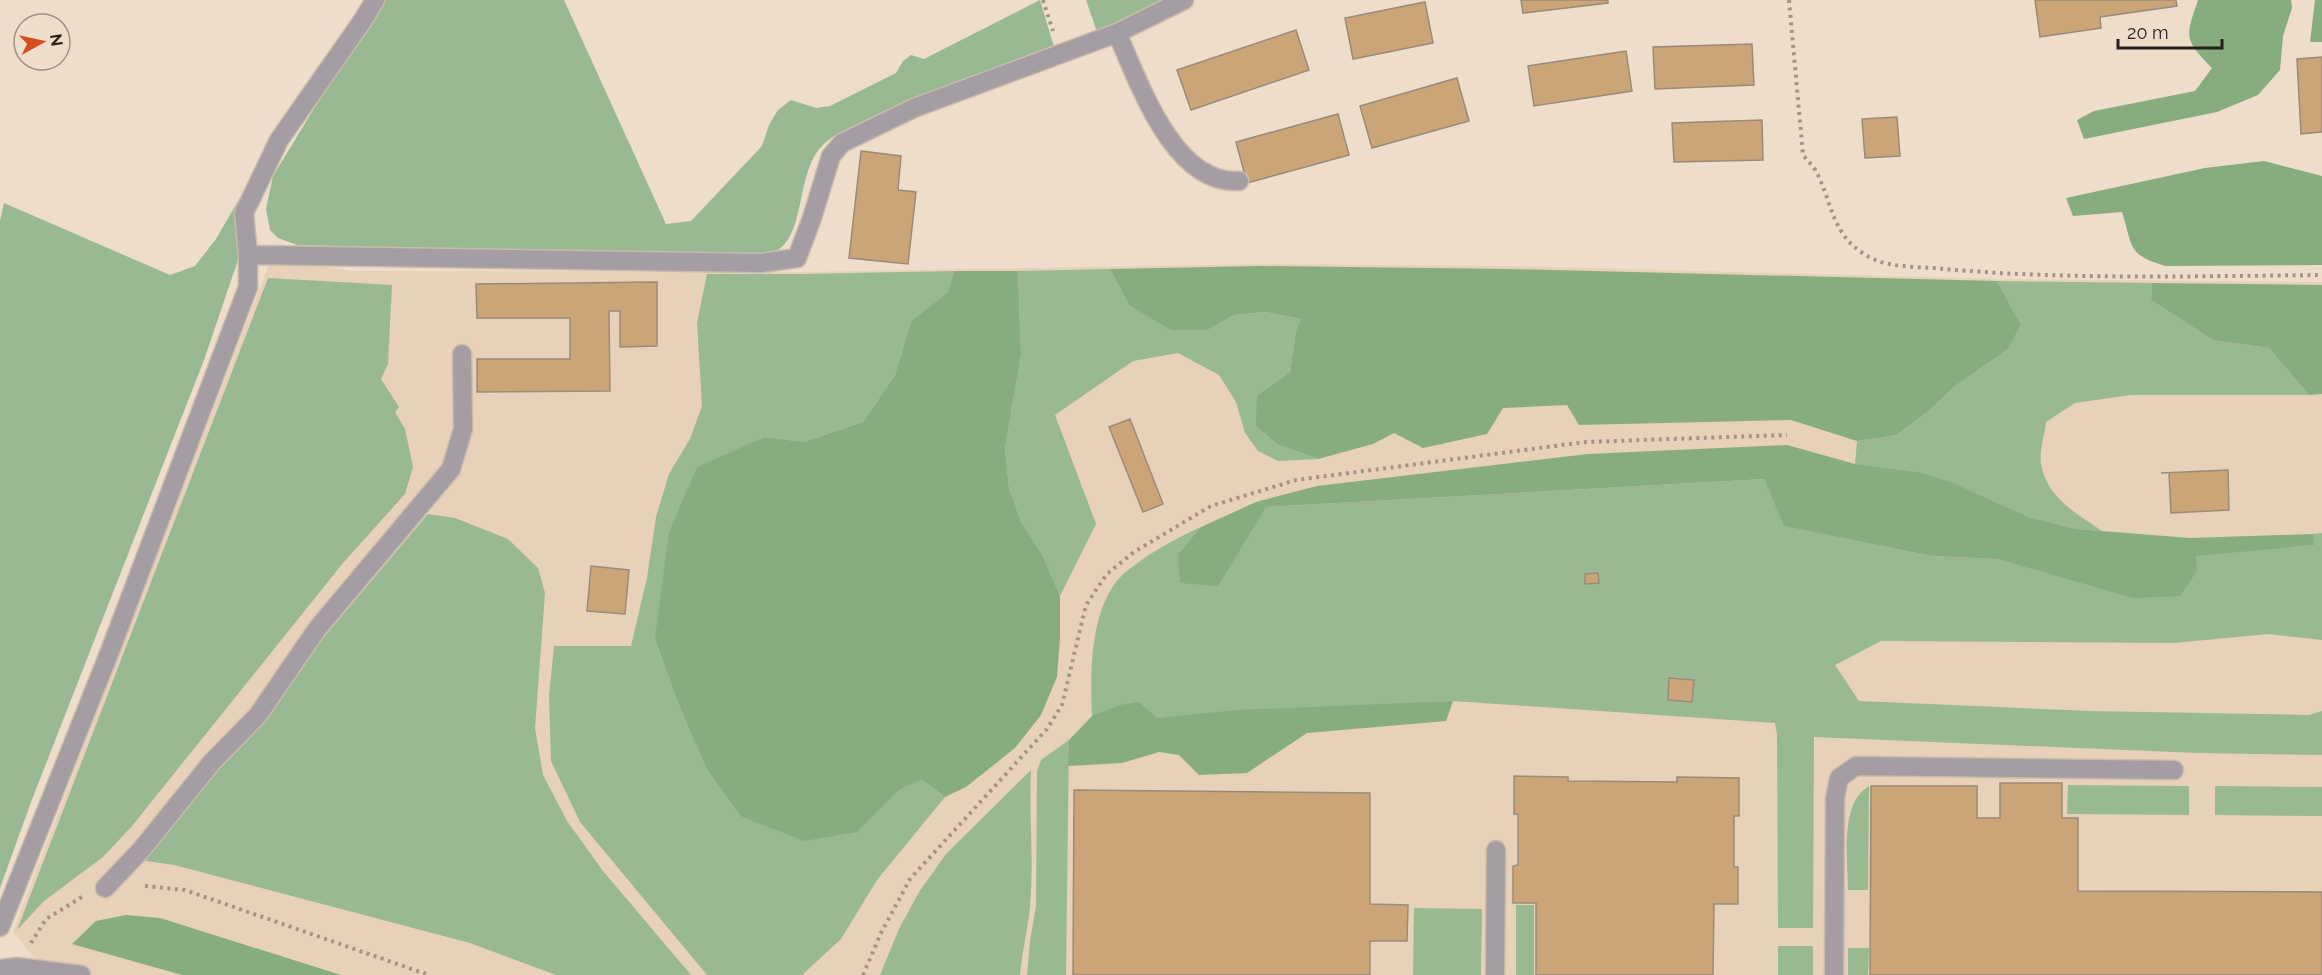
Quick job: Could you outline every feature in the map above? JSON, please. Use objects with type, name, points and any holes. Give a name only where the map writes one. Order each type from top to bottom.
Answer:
[{"type":"street","points":[[0,927],[110,651],[248,287],[244,213],[279,140],[375,0]]},
{"type":"street","points":[[248,255],[761,263],[797,258],[831,156],[842,143],[914,108],[1117,33],[1184,0]]},
{"type":"street","points":[[1117,33],[1155,115],[1175,145],[1192,164],[1207,176],[1227,182],[1239,181]]},
{"type":"street","points":[[105,888],[141,850],[212,762],[258,715],[317,629],[451,469],[463,429],[462,354]]},
{"type":"street","points":[[1834,975],[1835,799],[1839,778],[1856,766],[2174,770]]},
{"type":"street","points":[[1495,975],[1496,850]]},
{"type":"street","points":[[9,968],[81,975]]},
{"type":"path","points":[[1789,0],[1803,155],[1816,172],[1832,216],[1844,236],[1862,253],[1880,263],[1995,273],[2226,276],[2322,274]]},
{"type":"path","points":[[863,975],[881,933],[909,879],[1047,729],[1062,705],[1086,605],[1106,575],[1134,552],[1172,528],[1210,506],[1296,480],[1585,442],[1787,435]]},
{"type":"path","points":[[9,968],[46,919],[79,898],[105,888],[138,886],[185,890],[429,975]]},
{"type":"shaded area","points":[[1264,264],[1511,266],[1999,279],[2322,282],[2322,975],[48,975],[13,931],[269,265],[323,265],[349,271],[805,272]]},
{"type":"green space","points":[[380,0],[564,0],[666,224],[691,221],[762,146],[769,125],[778,110],[791,100],[816,108],[830,106],[896,73],[903,61],[911,55],[924,59],[1040,0],[1055,50],[915,100],[830,139],[815,155],[809,169],[792,231],[785,243],[769,254],[748,257],[297,245],[278,238],[270,230],[266,209],[273,176]]},
{"type":"green space","points":[[1086,0],[1167,0],[1097,32]]},
{"type":"green space","points":[[2198,0],[2291,0],[2292,8],[2283,36],[2280,70],[2258,95],[2217,112],[2084,139],[2077,120],[2094,111],[2195,91],[2212,68],[2196,50],[2190,37],[2189,31]]},
{"type":"green space","points":[[2315,0],[2322,0],[2322,42],[2310,42]]},
{"type":"green space","points":[[2264,161],[2322,176],[2322,265],[2166,266],[2144,258],[2138,253],[2130,242],[2122,212],[2073,216],[2066,198],[2205,168]]},
{"type":"green space","points":[[260,163],[240,217],[238,260],[204,360],[31,802],[0,888],[0,221],[4,203],[170,275],[195,266],[216,239]]},
{"type":"green space","points":[[1261,266],[1509,269],[1997,281],[2021,325],[2008,349],[1955,386],[1932,408],[1897,435],[1857,441],[1791,420],[1579,425],[1567,405],[1503,408],[1487,434],[1423,448],[1394,433],[1373,444],[1318,459],[1279,445],[1256,426],[1257,395],[1290,372],[1296,331],[1301,319],[1265,312],[1234,315],[1208,330],[1171,330],[1129,305],[1110,269]]},
{"type":"green space","points":[[1110,269],[1129,305],[1208,330],[1234,315],[1265,312],[1301,319],[1296,331],[1290,372],[1257,395],[1279,445],[1318,459],[1278,461],[1258,451],[1245,433],[1236,402],[1219,375],[1178,353],[1133,361],[1055,415],[1096,524],[1060,596],[1043,556],[1021,521],[1009,488],[1005,448],[1021,355],[1018,271]]},
{"type":"green space","points":[[954,271],[948,292],[911,321],[895,375],[863,422],[804,442],[765,437],[655,639],[678,703],[706,768],[740,816],[857,832],[899,790],[922,780],[945,797],[877,880],[841,939],[802,975],[707,975],[580,822],[551,761],[549,696],[554,646],[631,646],[647,578],[656,517],[669,474],[690,439],[702,406],[697,323],[707,274]]},
{"type":"green space","points":[[954,271],[1018,271],[1021,355],[1005,448],[1009,488],[1021,521],[1043,556],[1060,596],[1057,677],[1041,715],[1015,748],[966,787],[945,797],[922,780],[899,790],[857,832],[804,841],[740,816],[706,768],[678,703],[655,639],[669,532],[697,467],[765,437],[804,442],[863,422],[895,375],[911,321],[948,292]]},
{"type":"green space","points":[[268,278],[392,285],[388,364],[381,379],[399,407],[395,412],[405,429],[413,467],[405,494],[343,563],[132,826],[103,857],[44,901],[17,930]]},
{"type":"green space","points":[[1997,281],[2152,283],[2151,300],[2213,340],[2269,348],[2309,395],[2130,395],[2075,403],[2046,422],[2041,448],[2041,464],[2049,486],[2073,511],[2102,531],[2076,529],[2029,517],[1956,484],[1855,464],[1857,441],[1897,435],[1932,408],[1955,386],[2008,349],[2021,325]]},
{"type":"green space","points":[[2152,283],[2322,285],[2322,394],[2309,395],[2269,348],[2213,340],[2151,300]]},
{"type":"green space","points":[[1787,445],[1855,464],[1922,473],[1956,484],[2029,517],[2076,529],[2190,538],[2313,534],[2314,545],[2196,556],[2197,571],[2180,596],[2133,598],[1998,559],[1931,556],[1784,526],[1764,479],[1266,507],[1218,586],[1180,583],[1178,554],[1201,527],[1256,502],[1317,486],[1588,454]]},
{"type":"green space","points":[[1764,479],[1785,526],[1931,556],[1998,559],[2060,576],[2205,554],[2313,545],[2313,534],[2322,533],[2322,640],[2268,634],[2174,643],[1881,641],[1835,665],[1859,701],[2089,711],[2309,715],[2322,711],[2322,755],[2197,753],[1814,737],[1813,928],[1778,928],[1777,735],[1775,723],[1453,701],[1157,718],[1092,716],[1091,683],[1096,629],[1107,596],[1116,582],[1133,566],[1201,527],[1178,554],[1257,519],[1266,507]]},
{"type":"green space","points":[[428,514],[455,518],[508,539],[538,568],[545,593],[535,728],[543,775],[567,821],[603,871],[691,975],[556,975],[470,943],[174,865],[146,861],[150,848],[273,708],[319,643]]},
{"type":"green space","points":[[1453,701],[1446,721],[1307,733],[1247,773],[1199,775],[1179,755],[1159,752],[1122,763],[1068,766],[1069,740],[1092,716],[1120,705],[1139,702],[1157,718],[1237,710]]},
{"type":"green space","points":[[1069,740],[1066,975],[1027,975],[1036,906],[1037,771],[1041,760]]},
{"type":"green space","points":[[1031,770],[1031,889],[1020,975],[880,975],[899,929],[919,892],[946,854]]},
{"type":"green space","points":[[2068,785],[2189,786],[2189,815],[2067,814]]},
{"type":"green space","points":[[1869,786],[1868,890],[1848,890],[1849,819],[1859,794]]},
{"type":"green space","points":[[2215,786],[2322,787],[2322,816],[2215,815]]},
{"type":"green space","points":[[1516,905],[1534,905],[1534,975],[1516,975]]},
{"type":"green space","points":[[1414,908],[1482,909],[1481,975],[1413,975]]},
{"type":"green space","points":[[126,915],[160,918],[341,975],[182,975],[72,944],[96,921]]},
{"type":"green space","points":[[1778,946],[1813,946],[1813,975],[1778,975]]},
{"type":"green space","points":[[1848,948],[1869,948],[1868,975],[1848,975]]},
{"type":"building","points":[[1521,0],[1608,0],[1608,3],[1523,13]]},
{"type":"building","points":[[2035,0],[2176,0],[2177,6],[2100,17],[2101,28],[2040,37]]},
{"type":"building","points":[[1425,2],[1433,43],[1353,59],[1345,18]]},
{"type":"building","points":[[1296,30],[1309,70],[1191,110],[1177,70]]},
{"type":"building","points":[[1752,44],[1754,85],[1655,89],[1653,47]]},
{"type":"building","points":[[1626,51],[1632,91],[1534,106],[1528,66]]},
{"type":"building","points":[[2322,57],[2322,132],[2301,134],[2297,59]]},
{"type":"building","points":[[1457,78],[1469,121],[1372,148],[1360,106]]},
{"type":"building","points":[[1338,114],[1349,155],[1247,183],[1236,142]]},
{"type":"building","points":[[1897,117],[1900,156],[1865,158],[1862,119]]},
{"type":"building","points":[[1762,120],[1763,160],[1674,162],[1672,123]]},
{"type":"building","points":[[861,151],[901,156],[898,190],[916,192],[908,264],[849,258]]},
{"type":"building","points":[[657,282],[657,346],[620,347],[620,311],[609,311],[610,391],[477,392],[477,359],[570,359],[570,318],[477,318],[476,284]]},
{"type":"building","points":[[1130,419],[1163,504],[1143,512],[1109,427]]},
{"type":"building","points":[[2228,470],[2229,510],[2171,513],[2169,473],[2161,473]]},
{"type":"building","points":[[591,566],[629,570],[625,614],[587,611]]},
{"type":"building","points":[[1598,573],[1599,583],[1585,584],[1585,574]]},
{"type":"building","points":[[1669,678],[1694,680],[1692,702],[1668,700]]},
{"type":"building","points":[[1514,776],[1568,777],[1568,781],[1677,782],[1677,777],[1739,778],[1739,816],[1734,816],[1734,867],[1738,867],[1738,904],[1714,904],[1713,975],[1536,975],[1536,903],[1513,903],[1513,866],[1518,865],[1518,814],[1514,814]]},
{"type":"building","points":[[2000,783],[2062,783],[2062,818],[2078,818],[2078,891],[2322,892],[2322,975],[1870,975],[1871,786],[1977,786],[1977,818],[2000,818]]},
{"type":"building","points":[[1074,790],[1370,793],[1370,904],[1408,905],[1407,941],[1370,941],[1370,975],[1073,975]]}]
